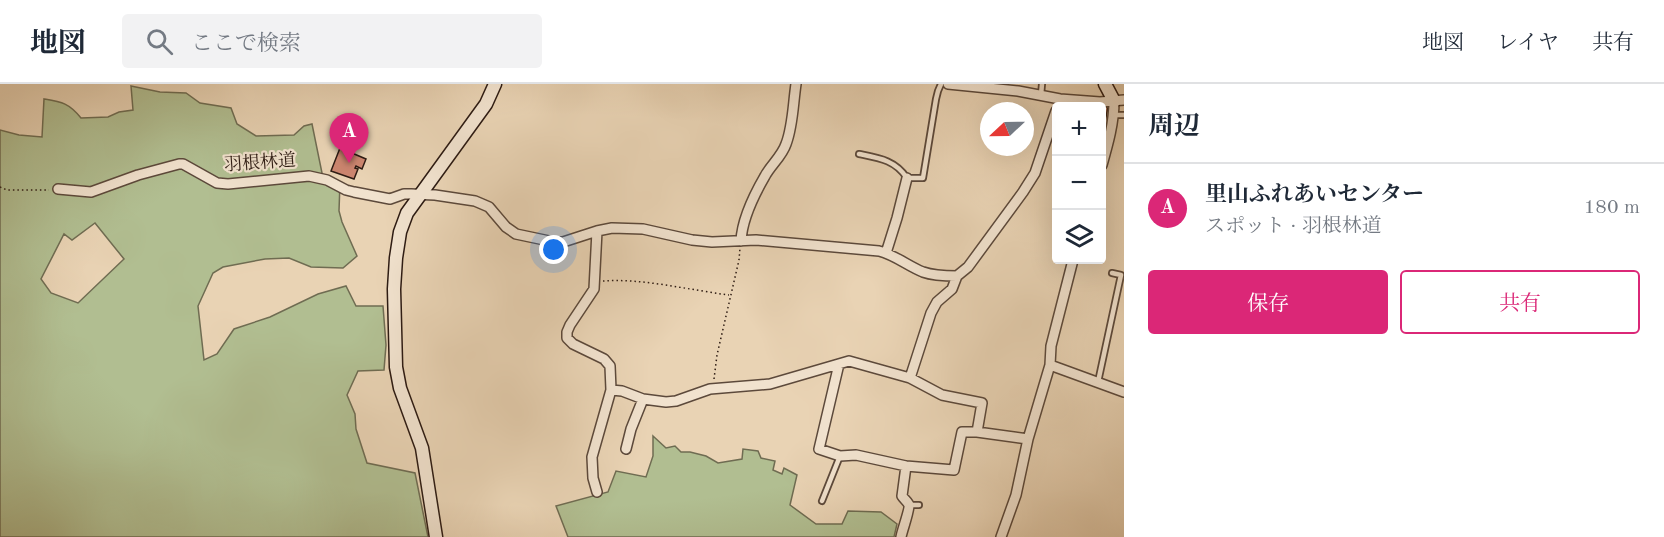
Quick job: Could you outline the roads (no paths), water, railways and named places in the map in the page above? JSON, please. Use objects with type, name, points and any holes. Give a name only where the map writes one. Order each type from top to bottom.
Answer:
[{"type":"street","points":[[436,537],[422,448],[400,388],[396,367],[394,289],[396,258],[402,223],[407,213],[486,104],[495,84]]},
{"type":"street","points":[[741,242],[741,230],[747,213],[765,175],[785,146],[790,129],[796,84]]},
{"type":"street","points":[[948,84],[1018,91],[1041,95],[1057,102]]},
{"type":"street","points":[[1104,156],[1119,115],[1119,100],[1105,84]]},
{"type":"street","points":[[1100,102],[1119,100]]},
{"type":"street","points":[[910,378],[931,313],[937,302],[952,288],[957,276],[968,267],[1023,192],[1035,172],[1052,123]]},
{"type":"street","name":"羽根林道","points":[[58,189],[91,192],[138,175],[183,164],[217,183],[228,184],[309,176],[327,180],[345,190],[390,199],[404,194],[419,194],[475,201],[489,207],[516,234],[545,240],[563,242],[612,228],[643,229],[692,240],[771,241],[886,253]]},
{"type":"street","points":[[907,178],[886,253],[923,272],[957,276]]},
{"type":"street","points":[[597,231],[594,289],[567,332],[567,338],[573,344],[604,359],[610,366],[611,390],[592,457],[593,478],[597,492]]},
{"type":"street","points":[[1002,537],[1016,495],[1028,439],[1050,365],[1051,346],[1072,264]]},
{"type":"street","points":[[611,390],[643,399],[676,401],[714,389],[770,384],[849,361],[910,378],[942,395],[982,403],[977,432]]},
{"type":"street","points":[[839,364],[819,449],[840,456],[856,455],[906,466],[954,470],[962,432],[1028,439]]},
{"type":"street","points":[[1050,365],[1124,392]]},
{"type":"street","points":[[626,449],[643,399]]},
{"type":"street","points":[[901,537],[904,523],[914,505],[902,496],[906,466]]},
{"type":"lane","points":[[860,154],[898,166],[907,178],[923,178],[936,99],[941,84]]},
{"type":"lane","points":[[1041,95],[1042,84]]},
{"type":"lane","points":[[1098,382],[1123,275],[1112,273]]},
{"type":"lane","points":[[822,501],[840,456]]},
{"type":"place","name":"里山ふれあいセンター","points":[[349,163]]}]
